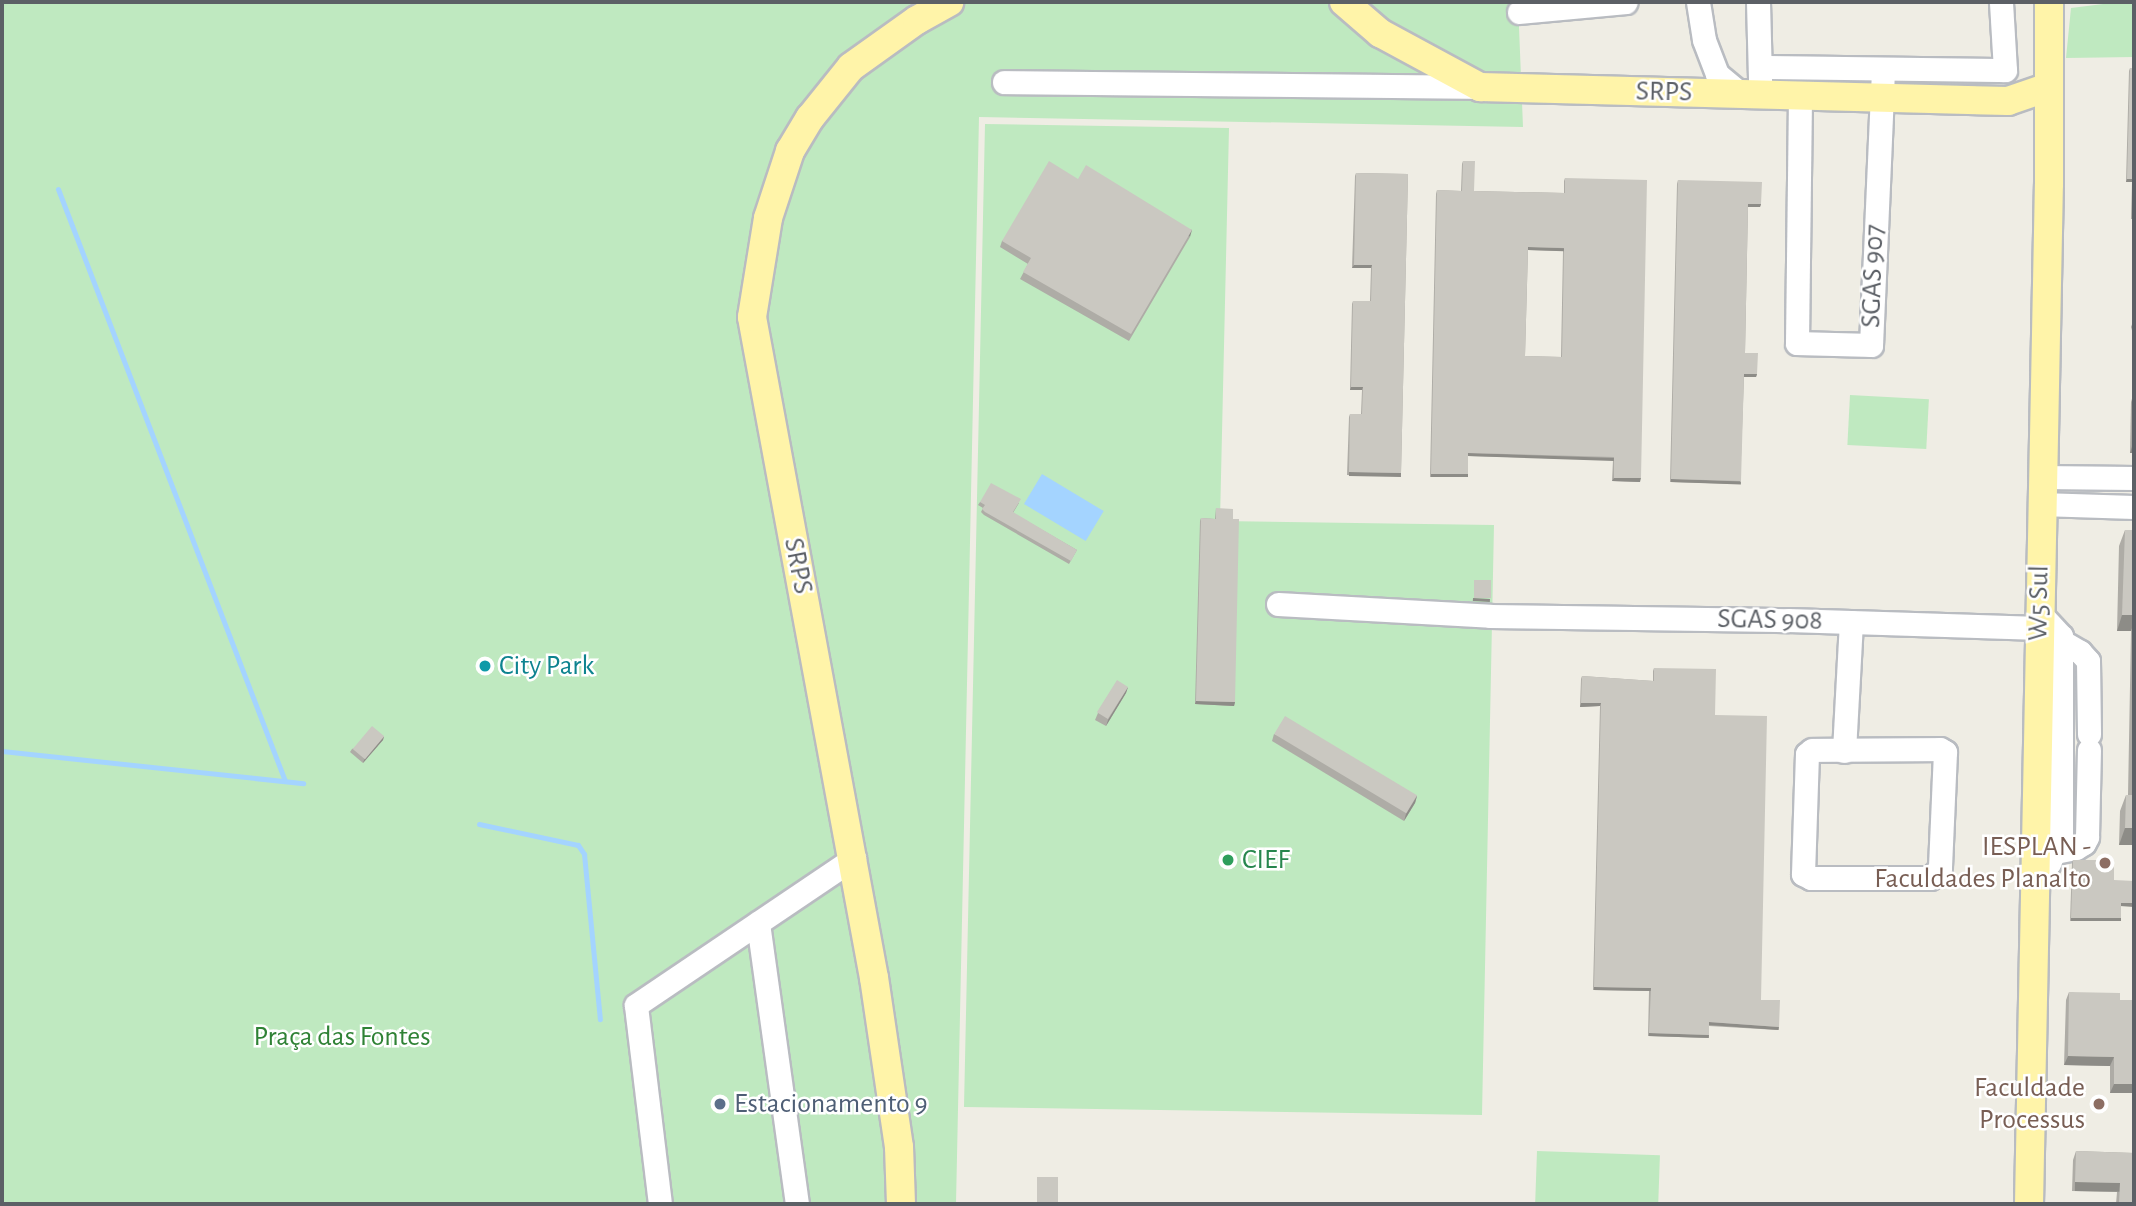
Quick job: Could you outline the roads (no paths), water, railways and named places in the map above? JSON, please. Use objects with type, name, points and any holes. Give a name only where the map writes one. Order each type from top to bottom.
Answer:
[{"type":"main road","name":"SRPS","points":[[901,1204],[899,1147],[854,858],[752,317],[768,218],[790,151],[810,118],[851,67],[917,20],[949,2]]},
{"type":"main road","name":"SRPS","points":[[1344,2],[1380,33],[1480,87],[1753,85],[1800,97],[2008,101],[2049,117]]},
{"type":"main road","name":"W5 Sul","points":[[2029,1204],[2033,881],[2047,627],[2041,491],[2049,2]]},
{"type":"main road","name":"SRPS","points":[[2008,101],[2049,87]]},
{"type":"street","points":[[1519,12],[1626,2]]},
{"type":"street","points":[[1698,2],[1704,40],[1717,74],[1753,85],[1883,70],[2005,70],[2001,2]]},
{"type":"street","points":[[1753,85],[1758,2]]},
{"type":"street","points":[[1882,98],[1883,70]]},
{"type":"street","points":[[1004,82],[1480,87]]},
{"type":"street","name":"SGAS 907","points":[[1800,97],[1797,343],[1871,345],[1882,98]]},
{"type":"street","points":[[2041,491],[2134,478]]},
{"type":"street","points":[[2041,491],[2134,506]]},
{"type":"street","name":"SGAS 908","points":[[1278,604],[1501,615],[2047,627]]},
{"type":"street","points":[[1844,751],[1851,622]]},
{"type":"street","points":[[2047,627],[2080,652],[2088,662],[2087,837],[2084,843],[2076,848],[2056,852]]},
{"type":"street","points":[[2033,881],[2056,852],[2061,836],[2047,627]]},
{"type":"street","points":[[1812,750],[1844,751],[1944,750],[1940,868],[1930,878],[1811,878],[1804,874],[1806,757],[1812,750]]},
{"type":"street","points":[[660,1204],[636,1005],[854,858]]},
{"type":"street","points":[[758,923],[797,1204]]},
{"type":"water","points":[[1042,474],[1104,511],[1086,541],[1024,504]]},
{"type":"waterway","points":[[58,189],[285,781]]},
{"type":"waterway","points":[[2,751],[303,783]]},
{"type":"waterway","points":[[479,824],[578,845],[584,854],[600,1019]]},
{"type":"place","name":"City Park","points":[[485,666]]},
{"type":"place","name":"CIEF","points":[[1228,860]]},
{"type":"place","name":"IESPLAN - Faculdades Planalto","points":[[2105,863]]},
{"type":"place","name":"Estacionamento 9","points":[[720,1104]]},
{"type":"place","name":"Faculdade Processus","points":[[2099,1104]]},
{"type":"park label","name":"Praça das Fontes","points":[[342,1037]]}]
